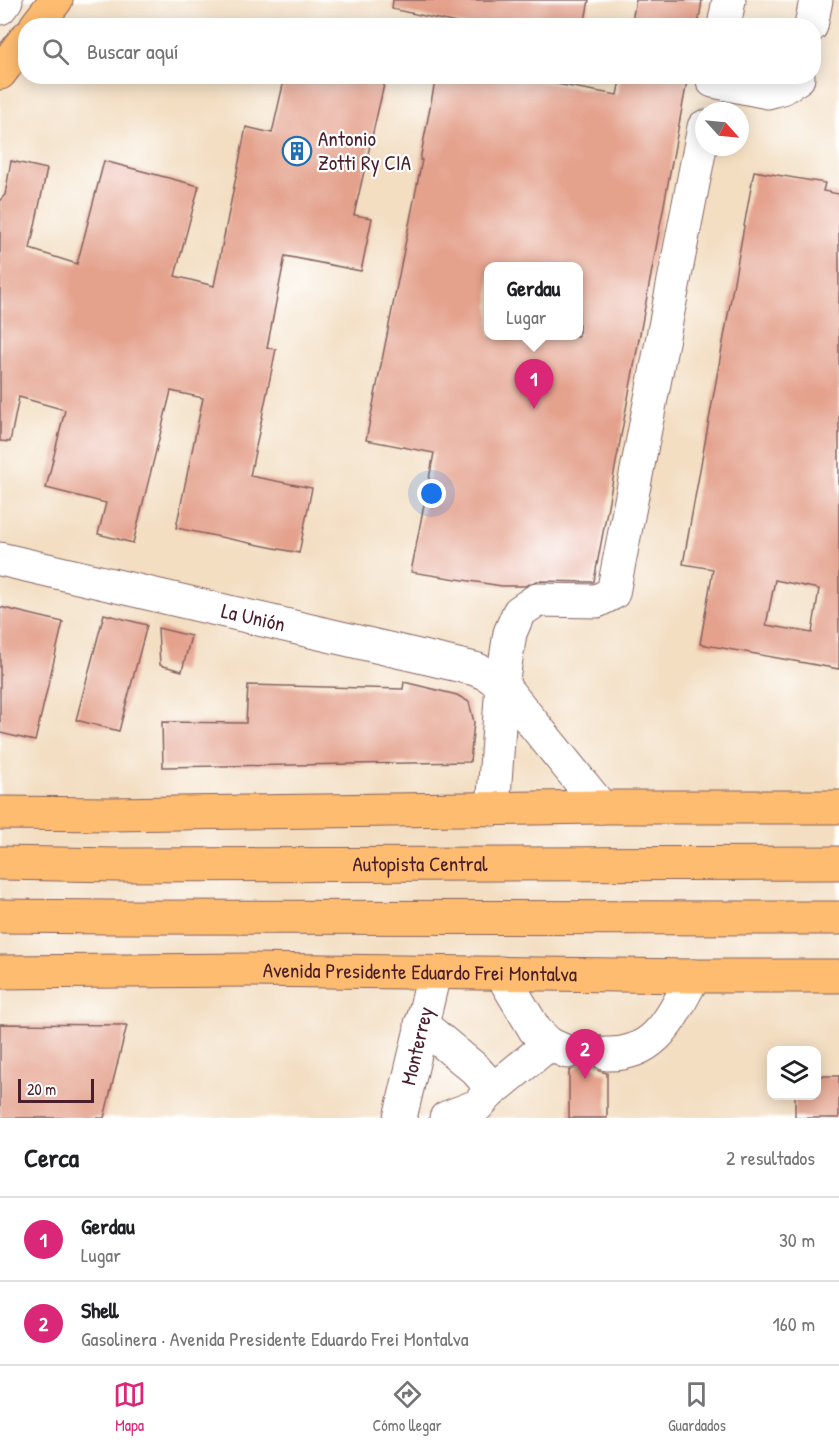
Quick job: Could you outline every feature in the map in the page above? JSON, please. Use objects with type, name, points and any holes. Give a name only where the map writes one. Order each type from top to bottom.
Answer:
[{"type":"main road","points":[[42,18],[56,0]]},
{"type":"main road","points":[[0,73],[18,49]]},
{"type":"main road","points":[[0,813],[133,814],[601,807],[839,807]]},
{"type":"main road","name":"Autopista Central","points":[[0,863],[118,865],[839,863]]},
{"type":"main road","points":[[0,916],[839,918]]},
{"type":"main road","name":"Avenida Presidente Eduardo Frei Montalva","points":[[0,972],[251,970],[434,974],[839,976]]},
{"type":"street","points":[[0,8],[6,0]]},
{"type":"street","points":[[726,18],[729,0]]},
{"type":"street","points":[[813,18],[816,0]]},
{"type":"street","points":[[711,90],[768,92],[787,84]]},
{"type":"street","points":[[494,809],[502,685],[510,633],[519,612],[537,600],[597,601],[613,593],[698,156]]},
{"type":"street","name":"La Unión","points":[[0,559],[475,669],[487,674],[502,685],[601,807]]},
{"type":"street","points":[[446,1118],[477,1106],[489,1093],[559,1048],[535,1030],[501,973]]},
{"type":"street","name":"Monterrey","points":[[400,1118],[434,974]]},
{"type":"street","points":[[607,1054],[619,1054],[636,1049],[656,1037],[665,1026],[694,976]]},
{"type":"street","points":[[421,1024],[475,1069],[484,1079],[489,1093]]},
{"type":"building","points":[[393,0],[589,0],[586,18],[433,18],[392,9]]},
{"type":"building","points":[[636,0],[702,0],[699,18],[633,18]]},
{"type":"building","points":[[283,84],[384,84],[354,215],[372,218],[361,271],[285,256],[267,348],[276,349],[250,476],[312,488],[299,553],[176,528],[203,398],[171,391],[133,543],[98,534],[106,503],[46,488],[65,410],[19,397],[10,442],[0,441],[0,200],[5,195],[11,161],[47,169],[30,249],[77,264],[104,161],[199,186],[175,276],[214,286],[246,127],[272,133]]},
{"type":"building","points":[[434,84],[556,84],[617,95],[619,84],[687,84],[593,582],[537,581],[525,586],[502,586],[411,572],[434,453],[366,440],[422,160],[420,160]]},
{"type":"building","points":[[754,171],[825,183],[823,191],[839,194],[839,669],[700,644],[713,569],[683,564]],"holes":[[[775,580],[819,589],[812,633],[766,625]]]},
{"type":"building","points":[[0,607],[63,622],[35,741],[0,733]]},
{"type":"building","points":[[104,614],[147,625],[119,731],[76,720]]},
{"type":"building","points":[[158,628],[191,636],[182,671],[160,665]]},
{"type":"building","points":[[404,682],[457,695],[469,702],[474,722],[470,762],[163,767],[162,722],[246,723],[248,685],[403,689]]},
{"type":"building","points":[[0,1024],[127,1025],[104,1118],[0,1118]]},
{"type":"building","points":[[577,1036],[602,1036],[590,1046],[588,1055],[592,1065],[599,1071],[607,1073],[607,1118],[569,1118],[569,1071],[578,1067],[584,1060],[586,1051]]},
{"type":"building","points":[[821,1076],[839,1076],[839,1118],[795,1118],[795,1100],[821,1100]]},
{"type":"tunnel","points":[[569,1053],[607,1054]]},
{"type":"place","name":"Antonio Zotti Ry CIA","points":[[297,151]]},
{"type":"place","name":"Gerdau","points":[[534,409]]},
{"type":"place","name":"Shell","points":[[585,1079]]}]
